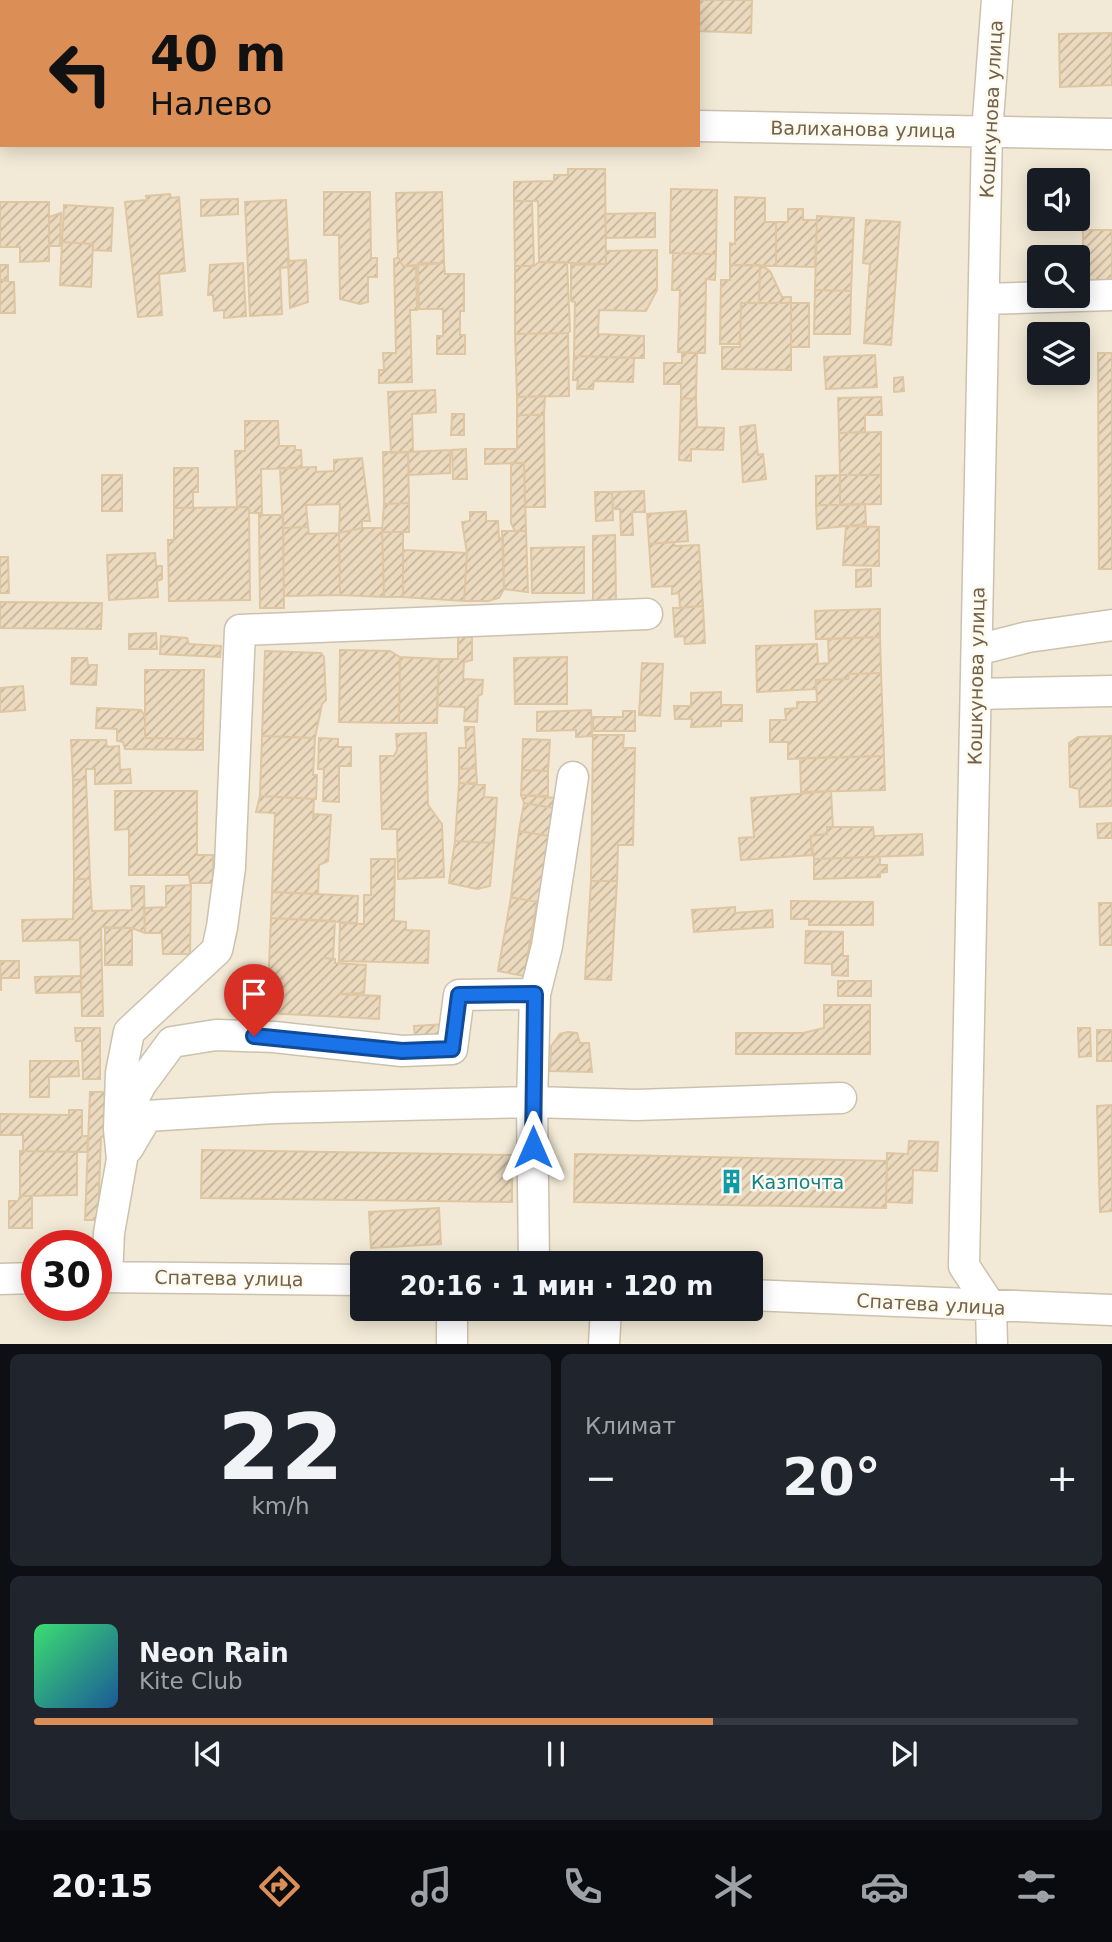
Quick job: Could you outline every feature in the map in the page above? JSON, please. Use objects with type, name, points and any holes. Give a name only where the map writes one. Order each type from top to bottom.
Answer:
[{"type":"street","name":"Кошкунова улица","points":[[991,1307],[964,1266],[987,132],[997,0]]},
{"type":"street","name":"Валиханова улица","points":[[700,125],[1112,134]]},
{"type":"street","points":[[984,299],[1112,295]]},
{"type":"street","points":[[110,1230],[117,1202],[122,1159],[119,1129],[121,1073],[129,1032],[217,950],[230,867],[240,630],[647,614]]},
{"type":"street","points":[[977,650],[1028,637],[1112,625]]},
{"type":"street","points":[[976,694],[1112,691]]},
{"type":"street","points":[[534,1251],[535,994],[547,946],[573,777]]},
{"type":"street","points":[[119,1129],[141,1084],[173,1042],[216,1035],[274,1037],[402,1051],[452,1049],[459,995],[535,994]]},
{"type":"street","points":[[122,1159],[148,1116],[274,1108],[533,1102],[637,1105],[841,1098]]},
{"type":"street","name":"Спатева улица","points":[[112,1277],[350,1280]]},
{"type":"street","points":[[0,1279],[21,1278]]},
{"type":"street","name":"Спатева улица","points":[[763,1297],[1112,1310]]},
{"type":"street","points":[[991,1307],[992,1343]]},
{"type":"street","points":[[452,1321],[452,1343]]},
{"type":"street","points":[[604,1343],[605,1321]]},
{"type":"shaded area","points":[[700,0],[1112,0],[1112,1343],[0,1344],[0,147],[700,147]]},
{"type":"building","points":[[700,0],[752,0],[751,33],[700,31]]},
{"type":"building","points":[[1112,33],[1112,85],[1060,87],[1059,34]]},
{"type":"building","points":[[568,169],[605,169],[606,264],[539,262],[538,201],[514,201],[514,182],[554,181],[554,175],[568,175]]},
{"type":"building","points":[[671,189],[717,190],[716,254],[670,253]]},
{"type":"building","points":[[324,192],[370,192],[371,258],[377,258],[377,277],[368,277],[368,302],[360,304],[340,299],[339,235],[324,235]]},
{"type":"building","points":[[442,192],[444,263],[403,266],[398,257],[396,193]]},
{"type":"building","points":[[170,194],[171,198],[179,197],[185,271],[159,274],[162,315],[138,317],[125,202],[147,200],[146,196]]},
{"type":"building","points":[[735,197],[765,198],[765,222],[776,222],[776,266],[730,265],[730,243],[735,244]]},
{"type":"building","points":[[238,199],[238,214],[201,216],[201,200]]},
{"type":"building","points":[[286,200],[289,267],[280,268],[282,314],[250,316],[245,202]]},
{"type":"building","points":[[514,201],[532,201],[534,266],[515,266]]},
{"type":"building","points":[[0,202],[49,202],[49,261],[20,262],[20,247],[0,247]]},
{"type":"building","points":[[64,205],[113,208],[111,251],[93,250],[93,244],[62,242]]},
{"type":"building","points":[[788,209],[803,209],[803,220],[817,220],[815,267],[776,266],[776,222],[788,222]]},
{"type":"building","points":[[61,213],[60,246],[49,246],[49,217]]},
{"type":"building","points":[[655,213],[655,237],[606,238],[605,214]]},
{"type":"building","points":[[817,216],[854,218],[851,291],[815,290]]},
{"type":"building","points":[[866,220],[900,222],[891,345],[864,343],[870,264],[863,263]]},
{"type":"building","points":[[1112,230],[1112,282],[1090,283],[1090,245],[1083,245],[1083,231]]},
{"type":"building","points":[[62,242],[93,244],[91,287],[60,285]]},
{"type":"building","points":[[657,250],[657,290],[646,311],[599,310],[598,334],[644,336],[644,358],[574,356],[575,302],[571,301],[571,265],[606,264],[606,251]]},
{"type":"building","points":[[673,253],[716,254],[715,280],[706,279],[705,353],[678,352],[680,290],[672,290]]},
{"type":"building","points":[[398,257],[403,266],[416,266],[417,310],[410,310],[412,382],[379,383],[379,370],[384,370],[383,353],[396,353],[394,259]]},
{"type":"building","points":[[306,260],[308,302],[290,308],[288,261]]},
{"type":"building","points":[[539,262],[567,262],[568,333],[515,334],[515,266],[534,266]]},
{"type":"building","points":[[243,263],[246,316],[224,318],[224,310],[214,311],[213,295],[208,295],[210,265]]},
{"type":"building","points":[[418,263],[444,263],[445,274],[464,274],[464,311],[460,311],[460,335],[465,335],[465,354],[437,354],[437,336],[443,336],[443,309],[419,309]]},
{"type":"building","points":[[0,265],[8,265],[8,280],[0,280]]},
{"type":"building","points":[[730,265],[760,265],[759,303],[741,303],[740,344],[720,344],[721,280],[730,280]]},
{"type":"building","points":[[760,265],[770,271],[782,297],[791,297],[791,303],[759,303]]},
{"type":"building","points":[[0,280],[14,282],[15,313],[0,313]]},
{"type":"building","points":[[815,290],[851,291],[850,334],[814,334]]},
{"type":"building","points":[[741,303],[791,303],[791,370],[722,369],[722,347],[740,347]]},
{"type":"building","points":[[791,303],[809,303],[809,347],[791,347]]},
{"type":"building","points":[[568,333],[569,396],[517,397],[515,334]]},
{"type":"building","points":[[682,353],[697,353],[696,399],[681,398],[681,384],[664,384],[664,363],[682,363]]},
{"type":"building","points":[[1098,353],[1112,353],[1112,569],[1099,569]]},
{"type":"building","points":[[875,355],[877,387],[826,389],[824,357]]},
{"type":"building","points":[[574,356],[634,358],[633,382],[594,381],[593,389],[577,389],[578,380],[573,380]]},
{"type":"building","points":[[903,377],[904,391],[894,392],[894,378]]},
{"type":"building","points":[[435,390],[436,412],[412,414],[413,452],[391,453],[388,392]]},
{"type":"building","points":[[545,396],[544,415],[517,415],[517,397]]},
{"type":"building","points":[[881,397],[882,415],[865,415],[865,432],[839,433],[838,398]]},
{"type":"building","points":[[681,398],[696,399],[697,427],[724,428],[723,450],[691,449],[691,461],[679,460]]},
{"type":"building","points":[[452,414],[464,414],[464,435],[451,435]]},
{"type":"building","points":[[517,415],[544,415],[545,507],[525,507],[524,463],[485,464],[485,449],[517,449]]},
{"type":"building","points":[[245,421],[278,421],[279,446],[295,446],[295,450],[301,450],[302,468],[261,469],[262,513],[249,513],[249,507],[237,507],[235,451],[245,451]]},
{"type":"building","points":[[755,425],[758,455],[763,454],[766,479],[743,482],[740,427]]},
{"type":"building","points":[[881,432],[881,475],[840,475],[839,433]]},
{"type":"building","points":[[466,449],[467,479],[453,479],[452,450]]},
{"type":"building","points":[[450,450],[450,473],[409,475],[408,452]]},
{"type":"building","points":[[383,452],[408,452],[409,503],[384,504]]},
{"type":"building","points":[[362,458],[370,521],[362,521],[362,528],[339,533],[340,504],[306,505],[308,527],[283,528],[280,468],[316,467],[316,472],[334,471],[334,460]]},
{"type":"building","points":[[511,463],[524,463],[526,531],[515,531],[511,523]]},
{"type":"building","points":[[174,468],[198,468],[198,492],[193,492],[193,508],[174,508]]},
{"type":"building","points":[[102,475],[122,475],[122,511],[102,511]]},
{"type":"building","points":[[840,475],[840,505],[816,505],[816,476]]},
{"type":"building","points":[[840,475],[881,475],[881,504],[840,505]]},
{"type":"building","points":[[644,491],[645,512],[632,512],[633,535],[621,535],[620,509],[613,509],[612,492]]},
{"type":"building","points":[[595,492],[612,492],[613,520],[596,521]]},
{"type":"building","points":[[409,503],[409,532],[382,532],[384,504]]},
{"type":"building","points":[[865,504],[866,524],[817,529],[816,505]]},
{"type":"building","points":[[249,507],[250,600],[169,601],[168,540],[174,540],[174,508]]},
{"type":"building","points":[[686,511],[688,541],[649,544],[647,514]]},
{"type":"building","points":[[470,512],[486,512],[486,521],[498,521],[499,538],[503,538],[504,589],[499,598],[488,601],[464,601],[467,553],[462,522],[470,521]]},
{"type":"building","points":[[259,515],[283,515],[284,608],[260,608]]},
{"type":"building","points":[[846,526],[879,527],[879,566],[843,565]]},
{"type":"building","points":[[308,527],[309,534],[339,533],[340,595],[284,596],[283,528]]},
{"type":"building","points":[[362,528],[382,528],[384,597],[340,595],[339,533]]},
{"type":"building","points":[[502,531],[526,531],[528,592],[504,589]]},
{"type":"building","points":[[382,532],[403,532],[403,597],[384,597]]},
{"type":"building","points":[[615,535],[616,603],[593,604],[593,536]]},
{"type":"building","points":[[674,542],[675,546],[699,545],[703,606],[680,608],[679,593],[672,594],[672,586],[652,587],[649,544]]},
{"type":"building","points":[[584,547],[584,593],[532,593],[531,548]]},
{"type":"building","points":[[403,550],[467,553],[464,601],[403,597]]},
{"type":"building","points":[[155,553],[156,566],[162,566],[162,579],[157,581],[158,597],[109,600],[107,555]]},
{"type":"building","points":[[0,557],[8,557],[9,593],[0,593]]},
{"type":"building","points":[[871,569],[871,586],[856,587],[856,570]]},
{"type":"building","points":[[0,602],[102,603],[101,629],[0,628]]},
{"type":"building","points":[[703,606],[705,643],[685,644],[684,636],[675,637],[673,608]]},
{"type":"building","points":[[880,609],[880,637],[816,639],[815,611]]},
{"type":"building","points":[[156,633],[157,649],[129,649],[129,634]]},
{"type":"building","points":[[161,636],[187,638],[189,644],[221,646],[220,657],[160,654]]},
{"type":"building","points":[[458,636],[472,637],[472,660],[464,662],[463,679],[483,680],[482,694],[478,696],[477,722],[464,721],[465,707],[437,706],[439,659],[458,659]]},
{"type":"building","points":[[880,637],[881,673],[849,674],[848,679],[816,680],[816,689],[757,692],[756,646],[817,644],[818,664],[829,663],[828,639]]},
{"type":"building","points":[[340,650],[390,651],[400,657],[399,723],[339,722]]},
{"type":"building","points":[[265,651],[321,653],[324,657],[326,700],[322,704],[315,738],[262,736]]},
{"type":"building","points":[[400,657],[439,659],[437,723],[399,723]]},
{"type":"building","points":[[567,657],[567,704],[515,704],[514,658]]},
{"type":"building","points":[[72,658],[87,658],[88,665],[97,665],[96,685],[71,684]]},
{"type":"building","points":[[642,663],[663,664],[660,716],[639,715]]},
{"type":"building","points":[[145,670],[204,670],[203,739],[145,738]]},
{"type":"building","points":[[881,673],[884,756],[788,759],[788,742],[770,742],[770,720],[786,720],[785,709],[797,708],[797,702],[817,702],[816,680],[848,679],[849,674]]},
{"type":"building","points":[[23,686],[25,710],[0,712],[0,688]]},
{"type":"building","points":[[721,692],[721,705],[742,705],[742,721],[721,721],[721,726],[691,727],[692,719],[675,719],[674,706],[691,706],[691,693]]},
{"type":"building","points":[[97,708],[141,710],[145,716],[145,738],[203,739],[203,750],[125,749],[123,742],[117,741],[117,729],[96,728]]},
{"type":"building","points":[[591,710],[592,736],[576,737],[576,730],[537,731],[537,712]]},
{"type":"building","points":[[623,711],[635,711],[635,731],[593,731],[593,717],[623,717]]},
{"type":"building","points":[[465,727],[474,727],[476,768],[459,769],[459,748],[466,748]]},
{"type":"building","points":[[426,733],[428,805],[442,824],[444,877],[398,879],[397,829],[382,829],[380,756],[394,756],[397,750],[396,734]]},
{"type":"building","points":[[593,735],[624,735],[623,748],[635,748],[633,845],[618,845],[617,881],[591,881]]},
{"type":"building","points":[[262,736],[315,738],[313,775],[317,775],[316,799],[260,796]]},
{"type":"building","points":[[1112,736],[1112,806],[1080,807],[1079,789],[1070,787],[1069,743],[1078,737]]},
{"type":"building","points":[[319,738],[338,739],[338,747],[351,747],[351,766],[339,766],[339,802],[323,801],[324,769],[318,769]]},
{"type":"building","points":[[523,739],[550,740],[548,771],[522,770]]},
{"type":"building","points":[[71,740],[106,740],[107,747],[119,746],[120,770],[130,769],[131,783],[95,784],[95,769],[86,769],[86,779],[73,780]]},
{"type":"building","points":[[884,756],[885,790],[801,792],[800,758]]},
{"type":"building","points":[[476,768],[477,783],[459,783],[459,769]]},
{"type":"building","points":[[522,770],[548,771],[548,796],[521,795]]},
{"type":"building","points":[[86,779],[90,879],[74,879],[73,780]]},
{"type":"building","points":[[459,783],[485,785],[484,797],[497,798],[494,843],[455,841]]},
{"type":"building","points":[[115,791],[197,791],[197,855],[213,855],[213,883],[190,883],[189,875],[129,875],[129,829],[115,830]]},
{"type":"building","points":[[831,791],[833,827],[827,827],[827,834],[810,836],[812,855],[741,860],[739,838],[754,837],[751,798]]},
{"type":"building","points":[[521,795],[555,798],[554,808],[524,803]]},
{"type":"building","points":[[260,796],[314,799],[313,820],[315,814],[331,815],[328,861],[319,865],[318,894],[272,892],[275,813],[256,812]]},
{"type":"building","points":[[524,803],[554,808],[549,836],[519,831]]},
{"type":"building","points":[[1112,823],[1112,838],[1098,838],[1097,824]]},
{"type":"building","points":[[827,827],[873,827],[874,836],[922,834],[923,855],[814,859],[810,836],[827,834]]},
{"type":"building","points":[[519,831],[549,836],[543,872],[548,881],[546,894],[537,902],[511,897]]},
{"type":"building","points":[[455,841],[494,843],[490,886],[477,889],[449,883]]},
{"type":"building","points":[[880,857],[880,865],[887,865],[887,872],[880,873],[880,877],[814,879],[814,859]]},
{"type":"building","points":[[371,859],[395,859],[394,921],[406,922],[406,930],[429,931],[428,963],[339,961],[340,923],[364,924],[364,895],[371,895]]},
{"type":"building","points":[[74,879],[90,879],[92,911],[132,910],[131,886],[144,886],[145,933],[132,928],[101,927],[103,1016],[82,1016],[80,940],[23,941],[22,920],[73,919]]},
{"type":"building","points":[[591,881],[617,881],[611,980],[585,979]]},
{"type":"building","points":[[191,885],[190,954],[163,954],[162,933],[145,933],[144,908],[166,907],[166,886]]},
{"type":"building","points":[[272,892],[358,896],[357,923],[271,918]]},
{"type":"building","points":[[511,897],[537,902],[524,976],[498,971]]},
{"type":"building","points":[[791,901],[873,902],[873,925],[809,925],[809,919],[791,919]]},
{"type":"building","points":[[1099,903],[1112,903],[1112,945],[1100,945]]},
{"type":"building","points":[[735,907],[735,913],[772,910],[773,927],[694,932],[692,910]]},
{"type":"building","points":[[271,918],[335,921],[335,963],[366,965],[364,993],[339,994],[380,996],[379,1019],[267,1013]]},
{"type":"building","points":[[105,928],[132,928],[132,965],[105,965]]},
{"type":"building","points":[[806,931],[843,932],[843,956],[848,956],[848,976],[832,975],[832,964],[805,963]]},
{"type":"building","points":[[0,961],[19,961],[19,978],[1,978],[1,991]]},
{"type":"building","points":[[81,976],[81,992],[36,993],[35,977]]},
{"type":"building","points":[[838,981],[871,981],[871,996],[838,996]]},
{"type":"building","points":[[824,1005],[870,1005],[870,1054],[736,1054],[736,1033],[803,1033],[824,1028]]},
{"type":"building","points":[[445,1024],[446,1036],[415,1038],[414,1026]]},
{"type":"building","points":[[75,1028],[100,1028],[100,1079],[83,1079],[82,1041],[76,1041]]},
{"type":"building","points":[[1078,1028],[1090,1028],[1091,1056],[1079,1057]]},
{"type":"building","points":[[1097,1030],[1112,1030],[1112,1061],[1097,1061]]},
{"type":"building","points":[[577,1033],[580,1043],[589,1043],[592,1072],[550,1071],[551,1046],[560,1034]]},
{"type":"building","points":[[30,1061],[78,1061],[79,1076],[49,1077],[49,1097],[30,1097]]},
{"type":"building","points":[[90,1092],[112,1092],[110,1137],[101,1137],[98,1220],[85,1220]]},
{"type":"building","points":[[1112,1105],[1112,1211],[1100,1212],[1097,1106]]},
{"type":"building","points":[[69,1110],[82,1110],[82,1136],[88,1136],[87,1152],[23,1151],[23,1135],[0,1135],[0,1114],[69,1115]]},
{"type":"building","points":[[909,1141],[938,1142],[937,1171],[913,1170],[912,1203],[886,1202],[887,1153],[908,1154]]},
{"type":"building","points":[[202,1150],[512,1155],[512,1202],[201,1198]]},
{"type":"building","points":[[20,1151],[77,1152],[77,1195],[20,1196]]},
{"type":"building","name":"Казпочта","points":[[575,1154],[887,1161],[886,1208],[574,1202]]},
{"type":"building","points":[[20,1196],[32,1196],[32,1228],[9,1228],[9,1201],[18,1201]]},
{"type":"building","points":[[439,1208],[441,1244],[371,1248],[369,1212]]},
{"type":"place","name":"Казпочта","points":[[731,1182]]},
{"type":"route","points":[[254,1036],[402,1051],[452,1049],[459,995],[535,994],[533,1147]]}]
